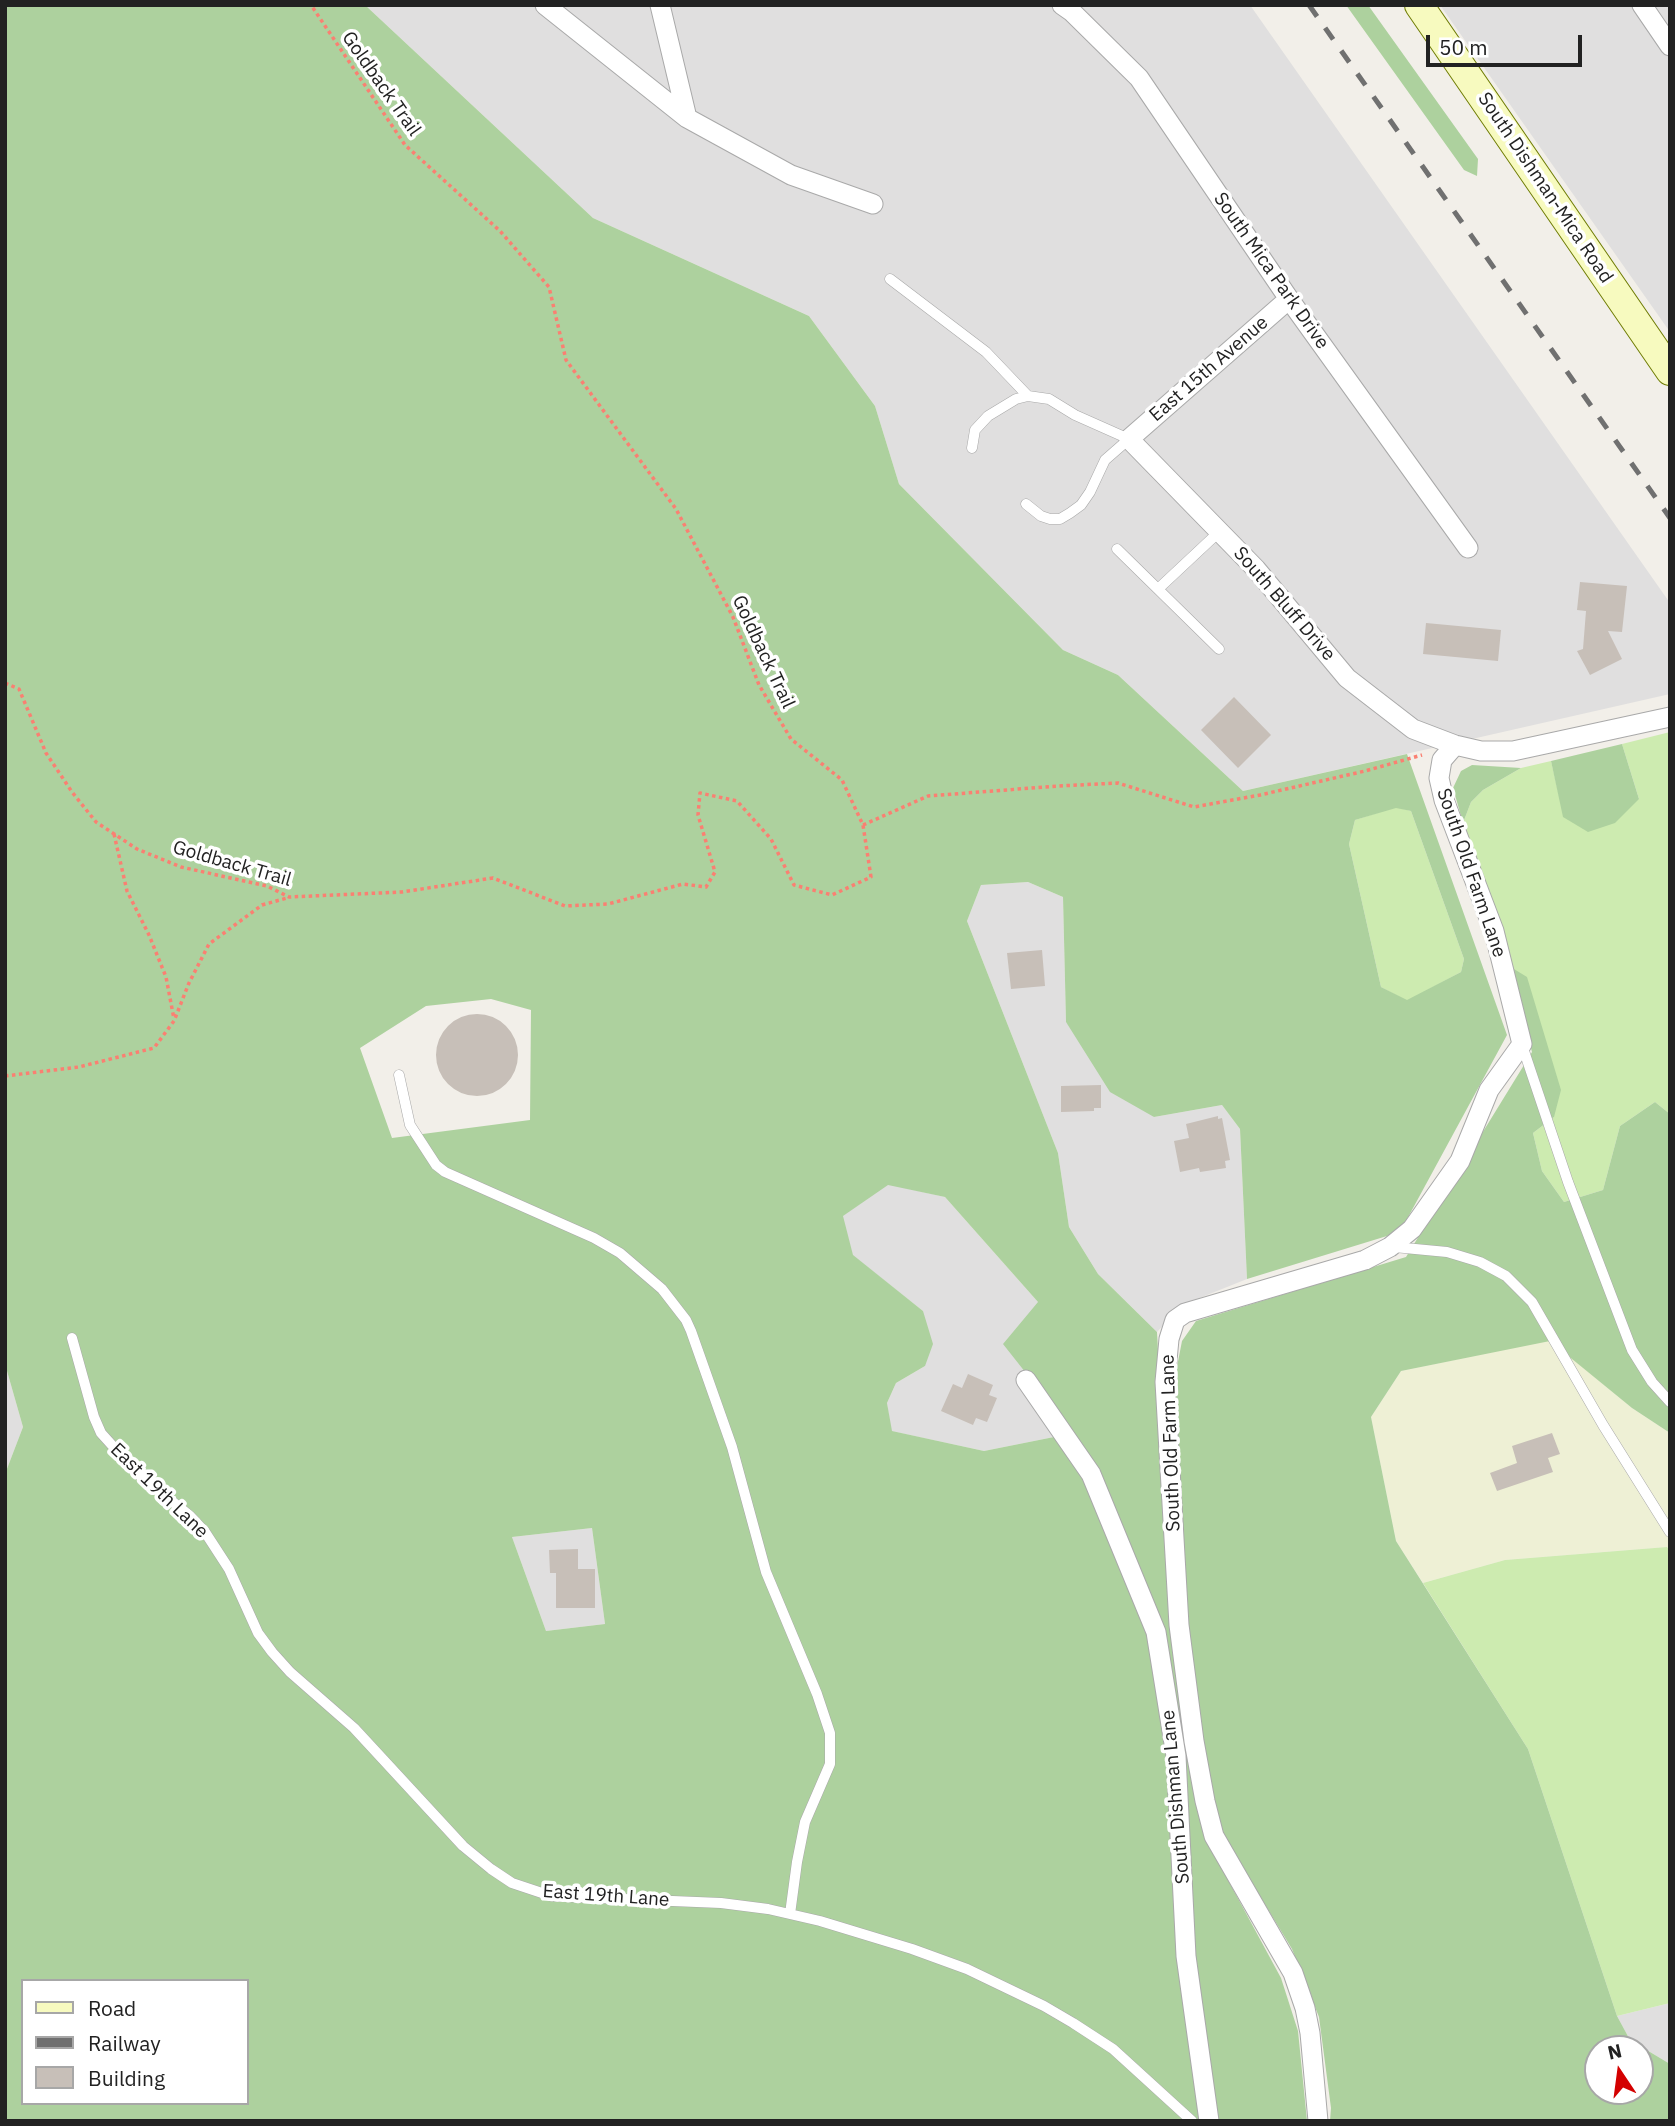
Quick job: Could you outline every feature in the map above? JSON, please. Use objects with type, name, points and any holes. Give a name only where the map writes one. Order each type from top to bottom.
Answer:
[{"type":"main road","name":"South Dishman-Mica Road","points":[[1419,5],[1670,371]]},
{"type":"street","points":[[545,5],[687,118],[791,175],[873,204]]},
{"type":"street","points":[[660,5],[687,118]]},
{"type":"street","name":"South Mica Park Drive","points":[[1062,5],[1139,78],[1289,299],[1468,548]]},
{"type":"street","points":[[1642,5],[1670,46]]},
{"type":"street","name":"East 15th Avenue","points":[[1129,439],[1289,299]]},
{"type":"street","name":"South Bluff Drive","points":[[1129,439],[1256,569],[1347,678],[1413,729],[1455,745],[1481,751],[1513,751],[1670,717]]},
{"type":"street","name":"South Old Farm Lane","points":[[1318,2121],[1310,2034],[1305,2008],[1293,1973],[1214,1836],[1205,1801],[1194,1741],[1180,1625],[1166,1382],[1169,1339],[1175,1320],[1185,1313],[1364,1260],[1390,1247],[1412,1229],[1460,1161],[1489,1090],[1522,1044],[1494,931],[1438,778],[1442,760],[1455,745]]},
{"type":"street","name":"South Dishman Lane","points":[[1026,1380],[1091,1474],[1156,1632],[1176,1756],[1186,1956],[1209,2121]]},
{"type":"lane","points":[[890,279],[986,352],[1028,396]]},
{"type":"lane","points":[[972,448],[975,430],[988,416],[1016,399],[1028,396],[1049,399],[1075,415],[1129,439],[1105,460],[1090,492],[1081,505],[1070,513],[1060,519],[1050,519],[1041,516],[1026,503]]},
{"type":"lane","points":[[1158,589],[1220,531]]},
{"type":"lane","points":[[1117,549],[1219,649]]},
{"type":"lane","points":[[1522,1044],[1568,1182],[1632,1350],[1652,1382],[1670,1402]]},
{"type":"lane","points":[[398,1075],[410,1125],[436,1165],[445,1172],[593,1238],[620,1253],[662,1289],[686,1320],[732,1447],[766,1572],[817,1694],[830,1733],[830,1764],[805,1822],[790,1914]]},
{"type":"lane","points":[[1390,1247],[1447,1252],[1480,1262],[1506,1276],[1532,1302],[1603,1425],[1670,1532]]},
{"type":"lane","name":"East 19th Lane","points":[[72,1338],[101,1433],[137,1473],[190,1516],[205,1532],[229,1569],[258,1633],[272,1652],[298,1679],[354,1728],[463,1846],[491,1869],[512,1883],[551,1896],[721,1903],[790,1914],[912,1949],[967,1969],[1044,2006],[1113,2049],[1192,2121]]},
{"type":"path","name":"Goldback Trail","points":[[5,683],[19,689],[46,753],[96,822],[137,849],[181,867],[267,886],[289,897],[402,892],[493,878],[565,906],[608,904],[683,884],[706,887],[715,872],[698,815],[700,793],[737,802],[771,839],[793,885],[832,895],[871,877],[863,825],[842,780],[791,739],[759,685],[733,617],[676,509],[566,360],[550,287],[500,231],[405,145],[311,5]]},
{"type":"path","points":[[863,825],[928,796],[1118,783],[1194,807],[1260,796],[1455,745]]},
{"type":"path","points":[[113,833],[127,891],[166,977],[174,1021]]},
{"type":"path","points":[[5,1076],[79,1067],[154,1048],[174,1021],[209,944],[262,905],[289,897]]},
{"type":"shaded area","points":[[365,5],[1250,5],[1670,603],[1670,694],[1243,791],[1118,675],[1063,650],[899,484],[875,406],[809,316],[593,218]]},
{"type":"shaded area","points":[[1440,5],[1670,5],[1670,332]]},
{"type":"shaded area","points":[[1028,882],[1063,897],[1066,1022],[1154,1117],[1222,1105],[1240,1129],[1247,1279],[1182,1305],[1157,1332],[1098,1274],[1069,1227],[1058,1153],[967,921],[981,885]]},
{"type":"shaded area","points":[[888,1184],[945,1197],[1038,1302],[1068,1425],[1054,1437],[984,1451],[891,1431],[887,1403],[896,1383],[925,1366],[923,1311],[853,1256],[842,1216]]},
{"type":"shaded area","points":[[5,1364],[23,1427],[5,1474]]},
{"type":"shaded area","points":[[592,1528],[605,1624],[546,1631],[512,1537]]},
{"type":"shaded area","points":[[1670,2003],[1670,2064],[1654,2054],[1654,2035],[1627,2035],[1617,2016]]},
{"type":"green space","points":[[5,5],[365,5],[593,218],[809,316],[875,406],[899,484],[1063,650],[1118,675],[1243,791],[1407,754],[1507,1035],[1400,1232],[1247,1279],[1240,1129],[1222,1105],[1154,1117],[1110,1092],[1066,1022],[1063,897],[1028,882],[981,885],[967,921],[1058,1153],[1069,1227],[1098,1274],[1157,1332],[1173,1627],[1208,1843],[1281,1978],[1298,2031],[1307,2121],[5,2121],[5,1474],[23,1427],[5,1364]],"holes":[[[1396,808],[1411,811],[1464,959],[1461,972],[1407,1000],[1381,987],[1349,844],[1355,820]],[[491,999],[531,1010],[530,1120],[392,1138],[360,1048],[426,1006]],[[888,1185],[945,1197],[1038,1302],[1003,1344],[1067,1425],[1054,1437],[984,1451],[892,1431],[887,1403],[896,1383],[925,1366],[933,1344],[923,1311],[853,1255],[843,1216]],[[592,1528],[605,1624],[546,1631],[512,1537]]]},
{"type":"green space","points":[[1346,5],[1368,5],[1478,159],[1477,176],[1464,170]]},
{"type":"green space","points":[[1670,732],[1670,1114],[1655,1102],[1620,1126],[1603,1190],[1564,1202],[1542,1171],[1533,1133],[1554,1117],[1491,899],[1463,823],[1471,802],[1483,790],[1521,768],[1551,761],[1564,817],[1639,799],[1622,744]]},
{"type":"green space","points":[[1622,744],[1639,799],[1615,823],[1588,832],[1563,817],[1551,761]]},
{"type":"green space","points":[[1472,765],[1521,768],[1483,790],[1471,802],[1463,823],[1453,788],[1461,771]]},
{"type":"green space","points":[[1396,807],[1411,811],[1464,959],[1461,972],[1407,1001],[1381,987],[1349,844],[1355,820]]},
{"type":"green space","points":[[1509,966],[1527,977],[1561,1090],[1554,1117],[1533,1133],[1542,1171],[1564,1202],[1603,1190],[1620,1126],[1655,1102],[1670,1114],[1670,1433],[1632,1408],[1550,1341],[1401,1371],[1371,1417],[1396,1541],[1528,1749],[1617,2016],[1627,2035],[1584,2035],[1584,2105],[1654,2105],[1654,2054],[1670,2064],[1670,2121],[1330,2121],[1331,2108],[1319,2017],[1292,1949],[1221,1832],[1212,1796],[1190,1649],[1174,1382],[1182,1341],[1196,1321],[1406,1257],[1532,1052]]},
{"type":"green space","points":[[1550,1340],[1632,1408],[1670,1433],[1670,1551],[1667,1547],[1505,1560],[1423,1583],[1396,1541],[1371,1417],[1401,1371]]},
{"type":"green space","points":[[1667,1547],[1670,1551],[1670,2003],[1617,2016],[1528,1749],[1423,1583],[1505,1560]]},
{"type":"building","points":[[1580,582],[1627,586],[1622,632],[1608,631],[1622,659],[1590,675],[1577,651],[1583,649],[1586,611],[1577,610]]},
{"type":"building","points":[[1426,623],[1501,630],[1498,661],[1423,654]]},
{"type":"building","points":[[1234,697],[1271,735],[1238,768],[1201,730]]},
{"type":"building","points":[[1042,950],[1045,986],[1011,989],[1007,953]]},
{"type":"building","points":[[477,1014],[493,1017],[506,1026],[515,1039],[518,1055],[515,1071],[506,1084],[493,1093],[477,1096],[461,1093],[448,1084],[439,1071],[436,1055],[439,1039],[448,1026],[461,1017]]},
{"type":"building","points":[[1101,1085],[1101,1108],[1094,1108],[1094,1111],[1061,1112],[1061,1086]]},
{"type":"building","points":[[1218,1116],[1218,1119],[1222,1118],[1230,1160],[1225,1161],[1226,1168],[1200,1172],[1199,1168],[1180,1172],[1174,1141],[1189,1138],[1186,1124]]},
{"type":"building","points":[[968,1374],[993,1385],[989,1395],[997,1398],[987,1422],[976,1418],[973,1425],[941,1411],[953,1384],[962,1388]]},
{"type":"building","points":[[1552,1433],[1560,1454],[1548,1458],[1553,1472],[1497,1491],[1490,1473],[1517,1463],[1512,1446]]},
{"type":"building","points":[[578,1549],[578,1569],[595,1569],[595,1608],[556,1608],[556,1573],[550,1573],[549,1550]]},
{"type":"railway","points":[[1309,5],[1670,518]]}]
